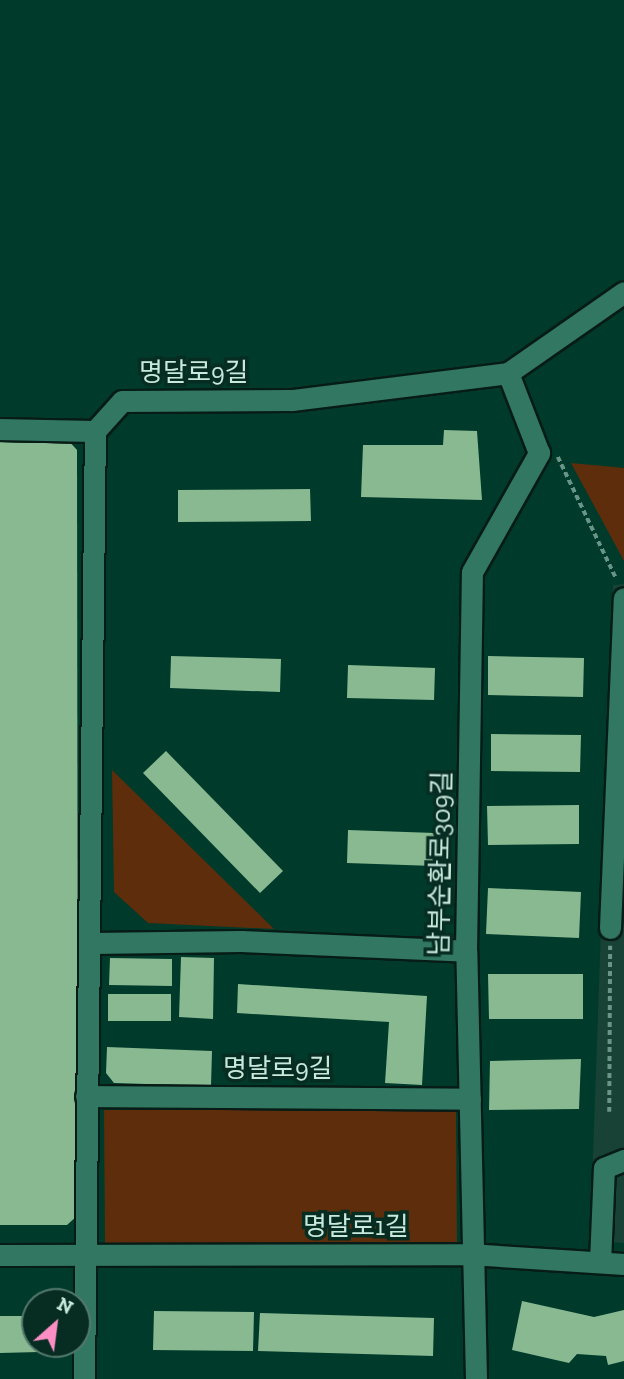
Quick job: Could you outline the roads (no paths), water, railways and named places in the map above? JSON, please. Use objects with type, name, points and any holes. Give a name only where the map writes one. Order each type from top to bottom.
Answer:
[{"type":"street","name":"명달로9길","points":[[95,431],[122,401],[292,400],[508,373],[624,292]]},
{"type":"street","name":"남부순환로309길","points":[[476,1379],[470,1254],[466,951],[472,572],[539,453],[508,373]]},
{"type":"street","points":[[0,429],[95,431],[91,943],[86,1096],[88,1257],[84,1379]]},
{"type":"street","points":[[610,928],[621,591]]},
{"type":"street","points":[[91,943],[241,941],[466,951]]},
{"type":"street","name":"명달로9길","points":[[86,1096],[470,1098]]},
{"type":"street","points":[[600,1262],[604,1168],[624,1160]]},
{"type":"street","name":"명달로1길","points":[[0,1255],[88,1257],[470,1254],[624,1264]]}]
